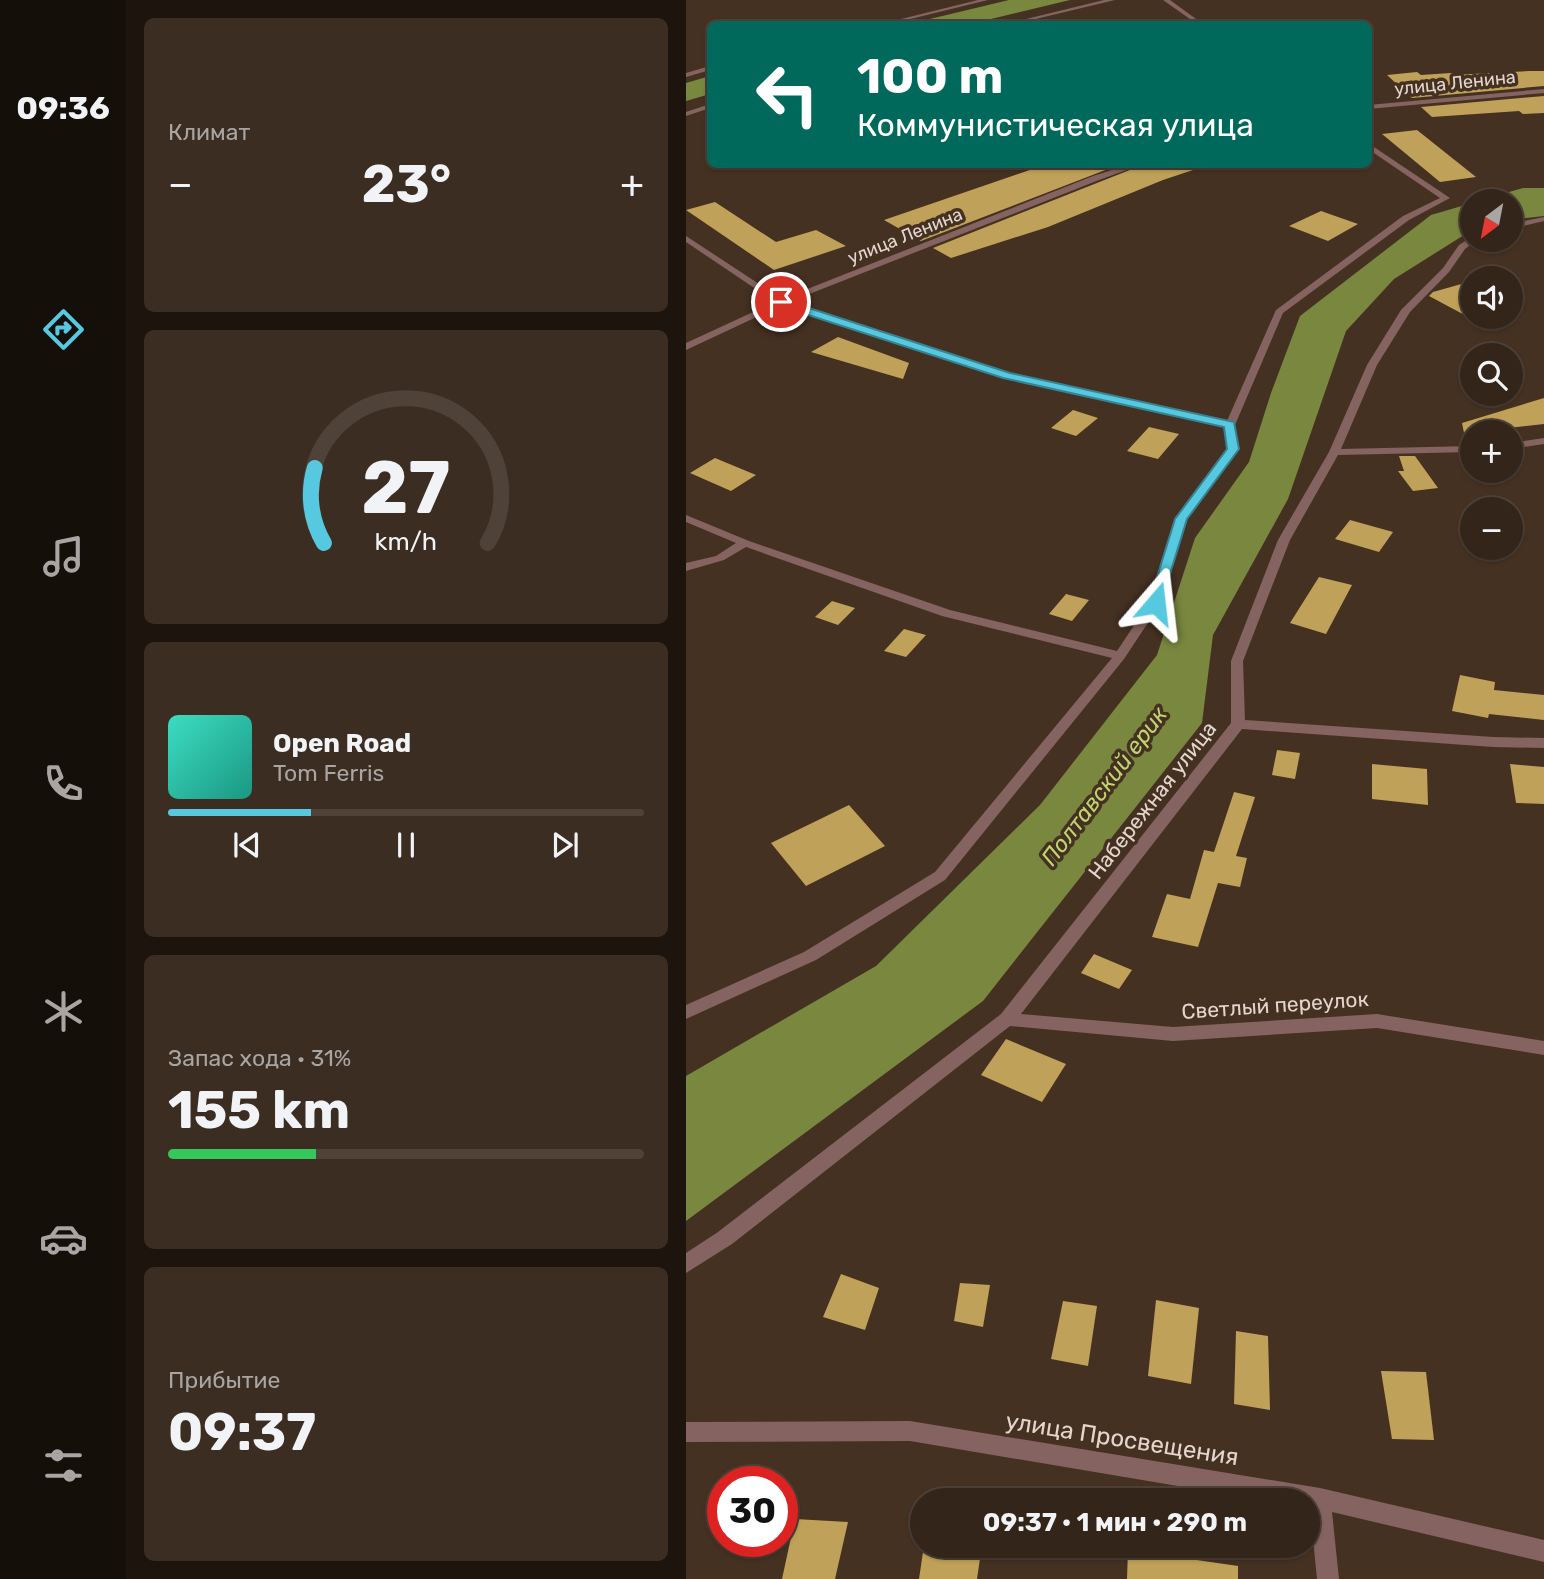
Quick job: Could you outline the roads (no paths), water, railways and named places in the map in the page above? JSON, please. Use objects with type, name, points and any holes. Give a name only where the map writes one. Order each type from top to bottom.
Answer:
[{"type":"street","points":[[897,21],[985,0]]},
{"type":"street","points":[[1022,21],[1112,0]]},
{"type":"street","points":[[1166,0],[1196,21]]},
{"type":"street","points":[[686,75],[707,69]]},
{"type":"street","name":"улица Ленина","points":[[1372,107],[1544,91]]},
{"type":"street","points":[[686,114],[707,108]]},
{"type":"street","points":[[686,1012],[810,956],[940,876],[1120,656],[1156,603],[1181,519],[1233,449],[1230,425],[1279,312],[1406,218],[1446,198],[1372,148]]},
{"type":"street","name":"улица Ленина","points":[[686,347],[781,302],[1127,168]]},
{"type":"street","points":[[1523,224],[1544,219]]},
{"type":"street","points":[[686,238],[781,302],[1007,375],[1230,425]]},
{"type":"street","name":"Набережная улица","points":[[686,1264],[725,1238],[1007,1019],[1238,724],[1237,661],[1284,540],[1334,452],[1372,365],[1406,310],[1446,270],[1460,250]]},
{"type":"street","points":[[1523,444],[1544,441]]},
{"type":"street","points":[[1334,452],[1460,449]]},
{"type":"street","points":[[686,518],[745,544],[946,613],[1120,656]]},
{"type":"street","points":[[686,567],[720,558],[745,544]]},
{"type":"street","points":[[1238,724],[1493,742],[1544,743]]},
{"type":"street","name":"Светлый переулок","points":[[1007,1019],[1173,1034],[1377,1021],[1544,1048]]},
{"type":"street","name":"улица Просвещения","points":[[686,1432],[910,1431],[1254,1488]]},
{"type":"street","points":[[1320,1499],[1328,1579]]},
{"type":"street","name":"улица Просвещения","points":[[1320,1499],[1544,1551]]},
{"type":"water","points":[[1009,0],[1070,0],[982,21],[922,21]]},
{"type":"water","points":[[707,77],[707,95],[686,101],[686,83]]},
{"type":"water","points":[[1544,188],[1544,216],[1523,218],[1523,189],[1520,189]]},
{"type":"water","name":"Полтавский ерик","points":[[1460,207],[1460,238],[1394,279],[1346,331],[1288,499],[1213,635],[1202,723],[983,1001],[686,1221],[686,1076],[876,966],[1040,805],[1157,655],[1195,538],[1249,462],[1300,316],[1431,215]]}]
